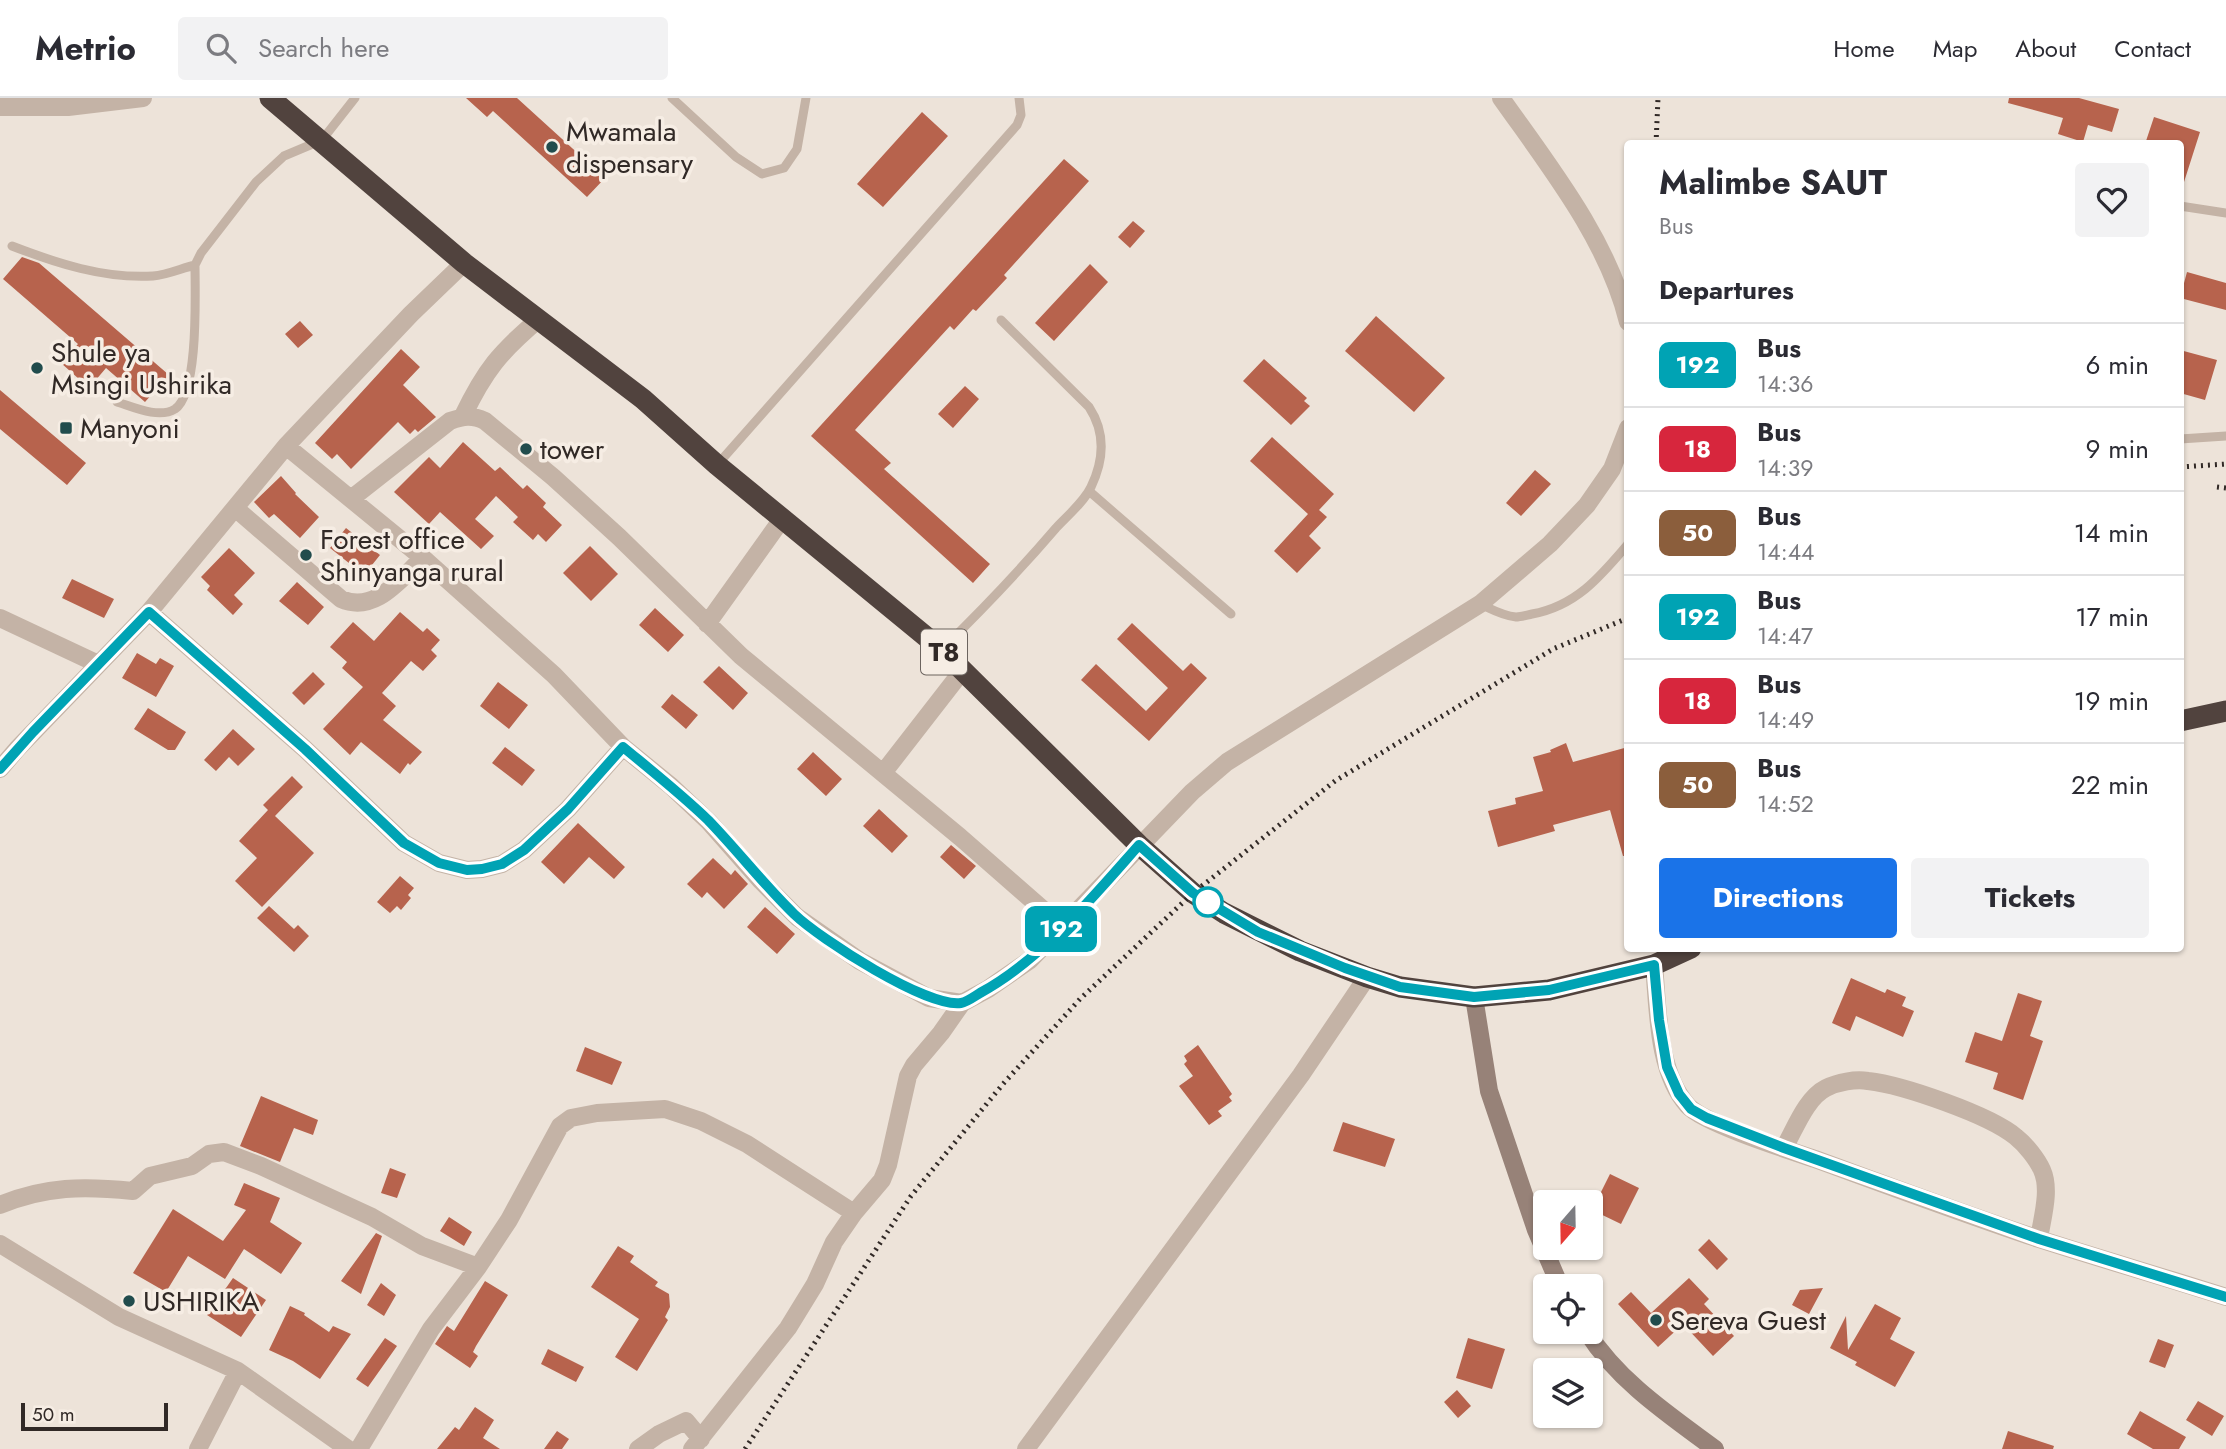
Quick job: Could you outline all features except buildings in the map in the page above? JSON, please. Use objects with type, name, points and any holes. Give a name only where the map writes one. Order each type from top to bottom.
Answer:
[{"type":"highway","name":"T8","points":[[270,98],[464,263],[643,399],[717,465],[941,649],[1139,845],[1193,893],[1224,912],[1258,932],[1367,977],[1400,987],[1474,997],[1549,990],[1654,965],[1682,952]]},
{"type":"highway","points":[[2184,720],[2226,710]]},
{"type":"street","points":[[0,107],[68,107],[143,98]]},
{"type":"street","points":[[1501,98],[1563,187],[1603,256],[1624,308]]},
{"type":"street","points":[[0,769],[149,612],[286,446],[411,314],[464,263]]},
{"type":"street","points":[[463,416],[479,383],[499,355],[539,319]]},
{"type":"street","points":[[352,498],[450,421],[463,416],[475,416],[485,421],[637,553],[741,656],[1063,927]]},
{"type":"street","points":[[638,1449],[659,1434],[686,1421],[697,1444],[788,1328],[815,1283],[834,1242],[882,1180],[888,1166],[908,1076],[962,1003],[1030,960],[1096,894],[1139,845],[1192,792],[1227,762],[1480,604],[1550,544],[1587,505],[1612,468],[1624,438]]},
{"type":"street","points":[[286,446],[423,558],[554,675],[623,747],[671,786],[709,822],[797,917],[860,961],[908,988],[929,998],[962,1003]]},
{"type":"street","points":[[235,508],[341,599],[350,603],[362,604],[374,600],[423,558]]},
{"type":"street","points":[[707,624],[782,519]]},
{"type":"street","points":[[149,612],[305,749],[404,843],[439,863],[467,870],[502,864],[524,850],[568,809],[623,747]]},
{"type":"street","points":[[0,618],[98,664]]},
{"type":"street","points":[[883,773],[963,670]]},
{"type":"street","points":[[1654,965],[1667,1067],[1679,1094],[1691,1109],[1707,1118],[1784,1148],[2039,1239],[2226,1297]]},
{"type":"street","points":[[1026,1449],[1301,1075],[1367,977]]},
{"type":"street","points":[[1474,997],[1489,1091],[1536,1230],[1555,1274]]},
{"type":"street","points":[[1784,1148],[1804,1113],[1825,1088],[1866,1080],[1921,1093],[1988,1121],[2016,1137],[2038,1161],[2046,1186],[2039,1239]]},
{"type":"street","points":[[359,1449],[431,1329],[478,1267],[509,1220],[560,1126],[571,1118],[597,1113],[665,1109],[701,1121],[747,1144],[854,1213]]},
{"type":"street","points":[[0,1205],[24,1195],[62,1187],[133,1191],[150,1176],[192,1166],[209,1154],[224,1153],[261,1166],[372,1217],[422,1246],[478,1267]]},
{"type":"street","points":[[0,1244],[119,1317],[238,1371],[348,1449]]},
{"type":"street","points":[[1595,1344],[1630,1382],[1715,1449]]},
{"type":"street","points":[[198,1449],[238,1371]]},
{"type":"lane","points":[[117,402],[138,409],[165,412],[174,409],[185,396],[192,358],[195,265],[215,233],[256,182],[284,156],[322,140],[355,98]]},
{"type":"lane","points":[[672,98],[736,157],[762,174],[784,168],[797,149],[806,98]]},
{"type":"lane","points":[[717,465],[1017,125],[1021,115],[1019,98]]},
{"type":"lane","points":[[2184,207],[2226,213]]},
{"type":"lane","points":[[12,246],[54,262],[111,274],[155,276],[195,265]]},
{"type":"lane","points":[[941,649],[990,602],[1089,491],[1100,464],[1101,433],[1090,407],[1001,320]]},
{"type":"lane","points":[[2184,439],[2226,436]]},
{"type":"lane","points":[[1089,491],[1231,614]]},
{"type":"lane","points":[[1480,604],[1499,613],[1517,617],[1549,611],[1573,600],[1607,569],[1624,549]]},
{"type":"railway","points":[[1656,140],[1658,98]]},
{"type":"railway","points":[[2184,467],[2226,464]]},
{"type":"railway","points":[[2217,487],[2226,488]]},
{"type":"railway","points":[[745,1449],[911,1196],[1003,1084],[1080,999],[1193,893],[1335,781],[1553,649],[1624,620]]},
{"type":"bus line","name":"192","points":[[0,769],[149,612],[305,749],[404,843],[439,863],[467,870],[502,864],[524,850],[568,809],[623,747],[671,786],[709,822],[797,917],[860,961],[929,998],[962,1003],[1030,960],[1096,894],[1139,845],[1193,893],[1258,932],[1367,977],[1400,987],[1474,997],[1549,990],[1654,965],[1667,1067],[1679,1094],[1691,1109],[1707,1118],[1784,1148],[2039,1239],[2226,1297]]},
{"type":"place","name":"Mwamala dispensary","points":[[552,147]]},
{"type":"place","name":"Shule ya Msingi Ushirika","points":[[37,368]]},
{"type":"place","name":"Manyoni","points":[[66,428]]},
{"type":"place","name":"tower","points":[[526,449]]},
{"type":"place","name":"Forest office Shinyanga rural","points":[[306,555]]},
{"type":"place","name":"USHIRIKA","points":[[129,1301]]},
{"type":"place","name":"Sereva Guest","points":[[1656,1320]]}]
